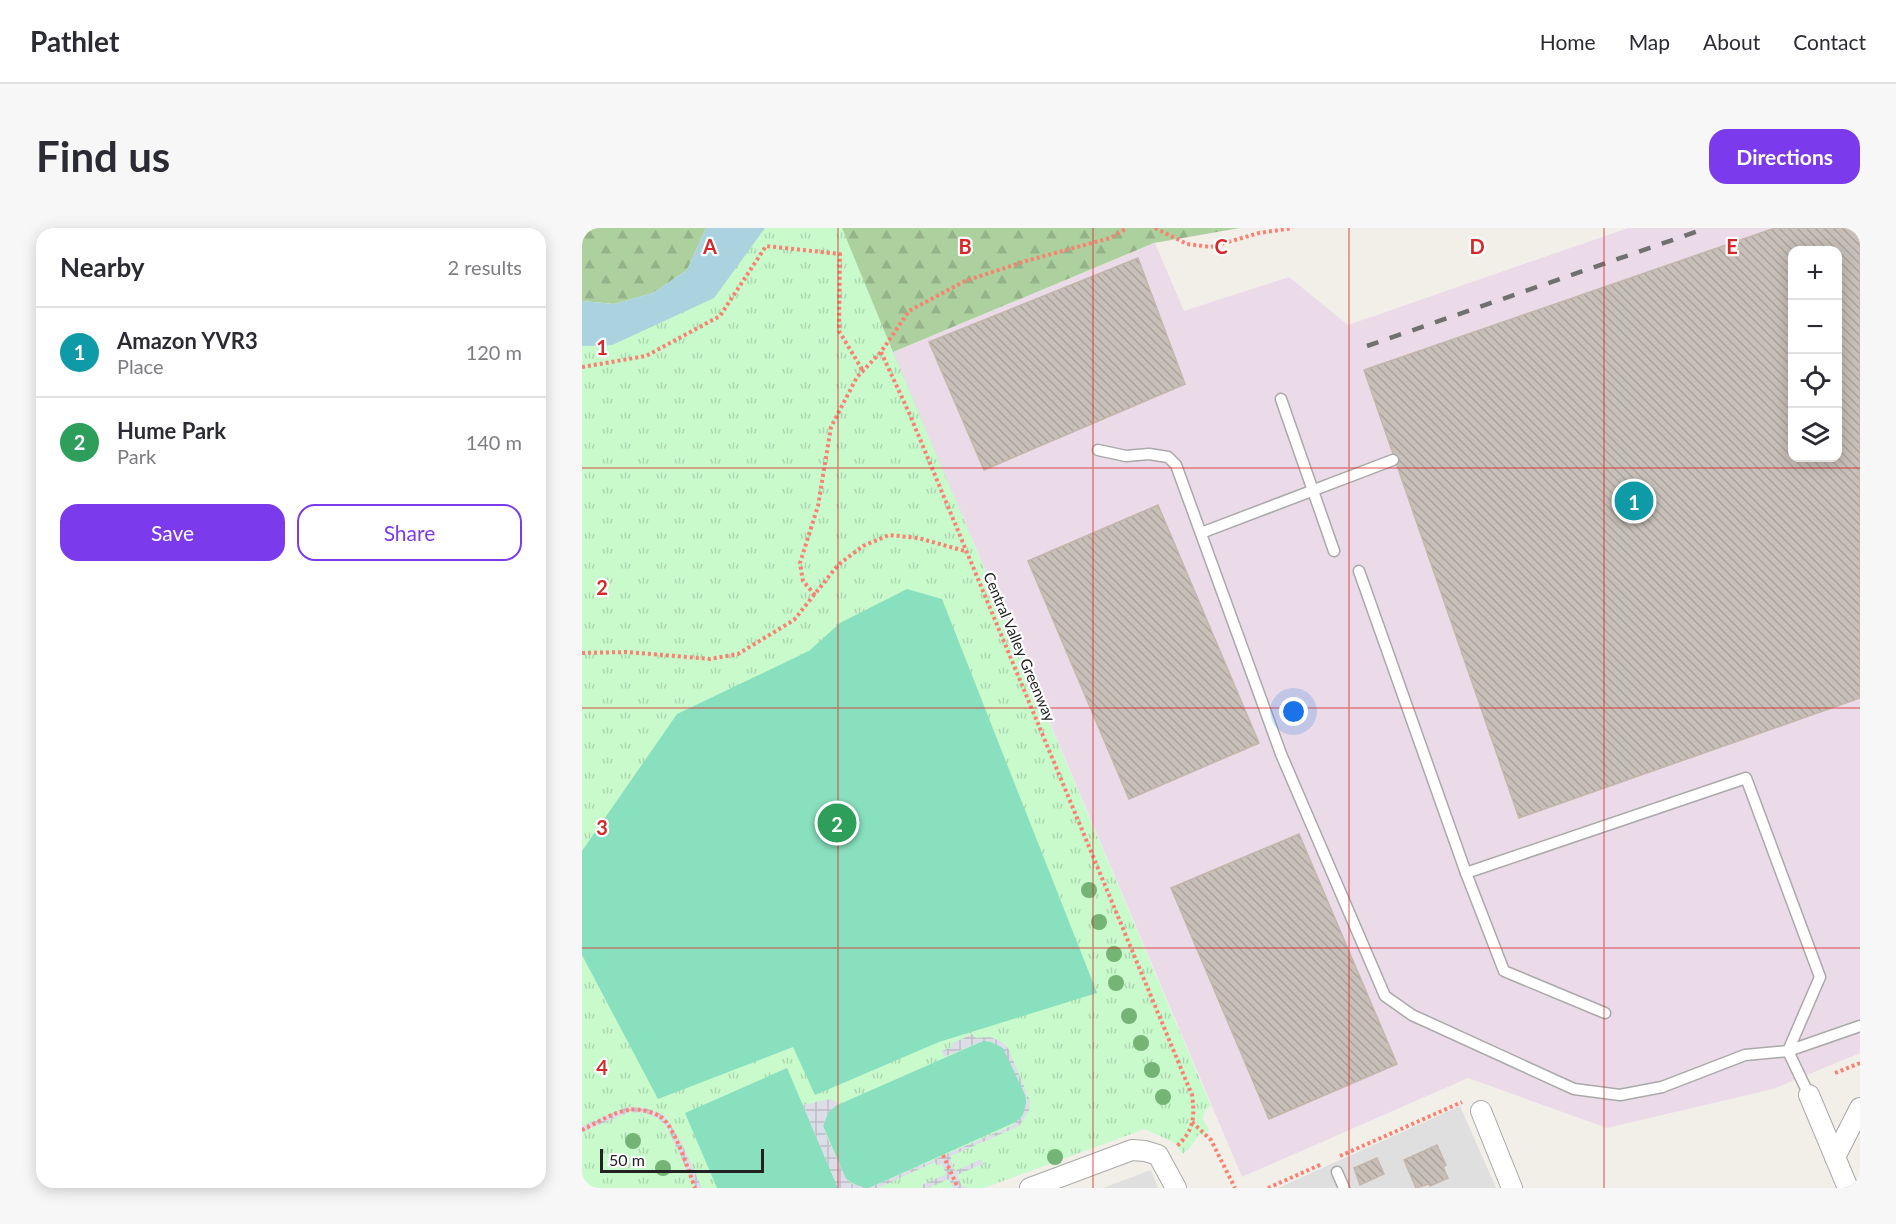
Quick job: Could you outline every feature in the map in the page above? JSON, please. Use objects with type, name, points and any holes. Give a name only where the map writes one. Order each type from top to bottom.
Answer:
[{"type":"street","points":[[1809,1095],[1848,1188]]},
{"type":"street","points":[[1835,1157],[1860,1108]]},
{"type":"street","points":[[1481,1111],[1512,1188]]},
{"type":"street","points":[[1030,1188],[1132,1150],[1158,1155],[1176,1188]]},
{"type":"lane","points":[[1281,399],[1334,551]]},
{"type":"lane","points":[[1098,450],[1126,456],[1149,454],[1168,457],[1176,465],[1281,754],[1385,996],[1412,1015],[1574,1089],[1620,1095],[1662,1087],[1744,1055],[1788,1051],[1860,1026]]},
{"type":"lane","points":[[1201,533],[1394,460]]},
{"type":"lane","points":[[1359,571],[1466,873],[1504,971],[1605,1013]]},
{"type":"lane","points":[[1466,873],[1746,778],[1820,977],[1788,1051],[1809,1095]]},
{"type":"lane","points":[[1337,1172],[1344,1188]]},
{"type":"path","points":[[815,595],[803,581],[800,563],[818,506],[831,428],[857,377],[880,352],[909,311],[965,281],[1026,261],[1110,238],[1127,228]]},
{"type":"path","points":[[1155,228],[1188,244],[1211,246],[1259,233],[1293,228]]},
{"type":"path","points":[[582,367],[646,356],[720,316],[766,246],[840,254],[839,330],[863,371]]},
{"type":"path","name":"Central Valley Greenway","points":[[880,352],[910,415],[1192,1095],[1195,1115],[1192,1122]]},
{"type":"path","points":[[582,653],[628,652],[710,659],[738,654],[794,620],[838,565],[863,546],[889,535],[918,538],[966,552]]},
{"type":"path","points":[[1835,1073],[1860,1063]]},
{"type":"path","points":[[1268,1188],[1474,1096],[1481,1111]]},
{"type":"path","points":[[582,1130],[630,1109],[642,1110],[661,1117],[670,1127],[695,1188]]},
{"type":"path","points":[[1175,1148],[1185,1138],[1192,1122],[1211,1140],[1235,1188]]},
{"type":"path","points":[[944,1155],[958,1188]]},
{"type":"shaded area","points":[[1628,228],[1860,228],[1860,1053],[1773,1089],[1607,1128],[1468,1078],[1242,1177],[893,352],[1155,243],[1184,311],[1289,277],[1348,325]]},
{"type":"shaded area","points":[[972,1034],[976,1038],[990,1037],[1002,1042],[1008,1048],[1030,1101],[1029,1111],[1019,1126],[951,1156],[955,1171],[981,1159],[989,1166],[982,1164],[957,1175],[962,1186],[968,1188],[953,1188],[949,1179],[929,1188],[923,1188],[922,1185],[946,1174],[942,1164],[937,1166],[935,1162],[878,1188],[869,1188],[1011,1126],[1023,1116],[1027,1099],[1003,1048],[989,1041],[983,1041],[944,1057],[942,1051]]},
{"type":"shaded area","points":[[830,1099],[839,1103],[828,1113],[823,1126],[826,1135],[846,1179],[866,1188],[838,1188],[803,1105]]},
{"type":"shaded area","points":[[1460,1106],[1496,1188],[1278,1188]]},
{"type":"shaded area","points":[[627,1107],[646,1108],[664,1115],[680,1140],[702,1188],[695,1188],[667,1127],[659,1119],[645,1113],[630,1112],[582,1132],[582,1126]]},
{"type":"shaded area","points":[[1151,1170],[1158,1188],[1103,1188]]},
{"type":"green space","points":[[582,228],[706,228],[687,270],[653,293],[614,304],[582,301]]},
{"type":"green space","points":[[765,228],[1240,228],[1154,243],[893,352],[972,540],[582,346],[612,345],[714,298]]},
{"type":"green space","points":[[765,228],[842,228],[1211,1106],[1205,1110],[1203,1119],[1209,1130],[1205,1135],[1199,1134],[1183,1154],[1175,1143],[1145,1129],[984,1188],[582,1188],[582,346],[612,345],[714,298]]},
{"type":"green space","points":[[907,589],[942,599],[1097,993],[939,1042],[815,1095],[793,1047],[658,1099],[582,955],[582,851],[677,714],[809,651],[840,623]]},
{"type":"green space","points":[[983,1041],[999,1045],[1010,1059],[1025,1096],[1026,1103],[1022,1117],[1018,1121],[869,1188],[861,1188],[846,1179],[823,1126],[833,1107]]},
{"type":"green space","points":[[787,1068],[838,1188],[717,1188],[685,1113]]},
{"type":"water","points":[[706,228],[765,228],[714,298],[612,345],[582,346],[582,301],[614,304],[653,293],[687,270]]},
{"type":"building","points":[[1775,228],[1860,228],[1860,698],[1519,818],[1364,370]]},
{"type":"building","points":[[1138,258],[1185,384],[984,470],[929,342]]},
{"type":"building","points":[[1158,505],[1259,743],[1129,799],[1028,561]]},
{"type":"building","points":[[1299,834],[1397,1064],[1269,1119],[1171,888]]},
{"type":"building","points":[[1437,1145],[1446,1165],[1443,1167],[1448,1178],[1430,1186],[1429,1184],[1416,1188],[1404,1160]]},
{"type":"building","points":[[1377,1158],[1384,1174],[1360,1185],[1354,1168]]},
{"type":"railway","points":[[1367,346],[1707,228]]},
{"type":"place","name":"Amazon YVR3","points":[[1634,501]]},
{"type":"place","name":"Hume Park","points":[[837,823]]}]
